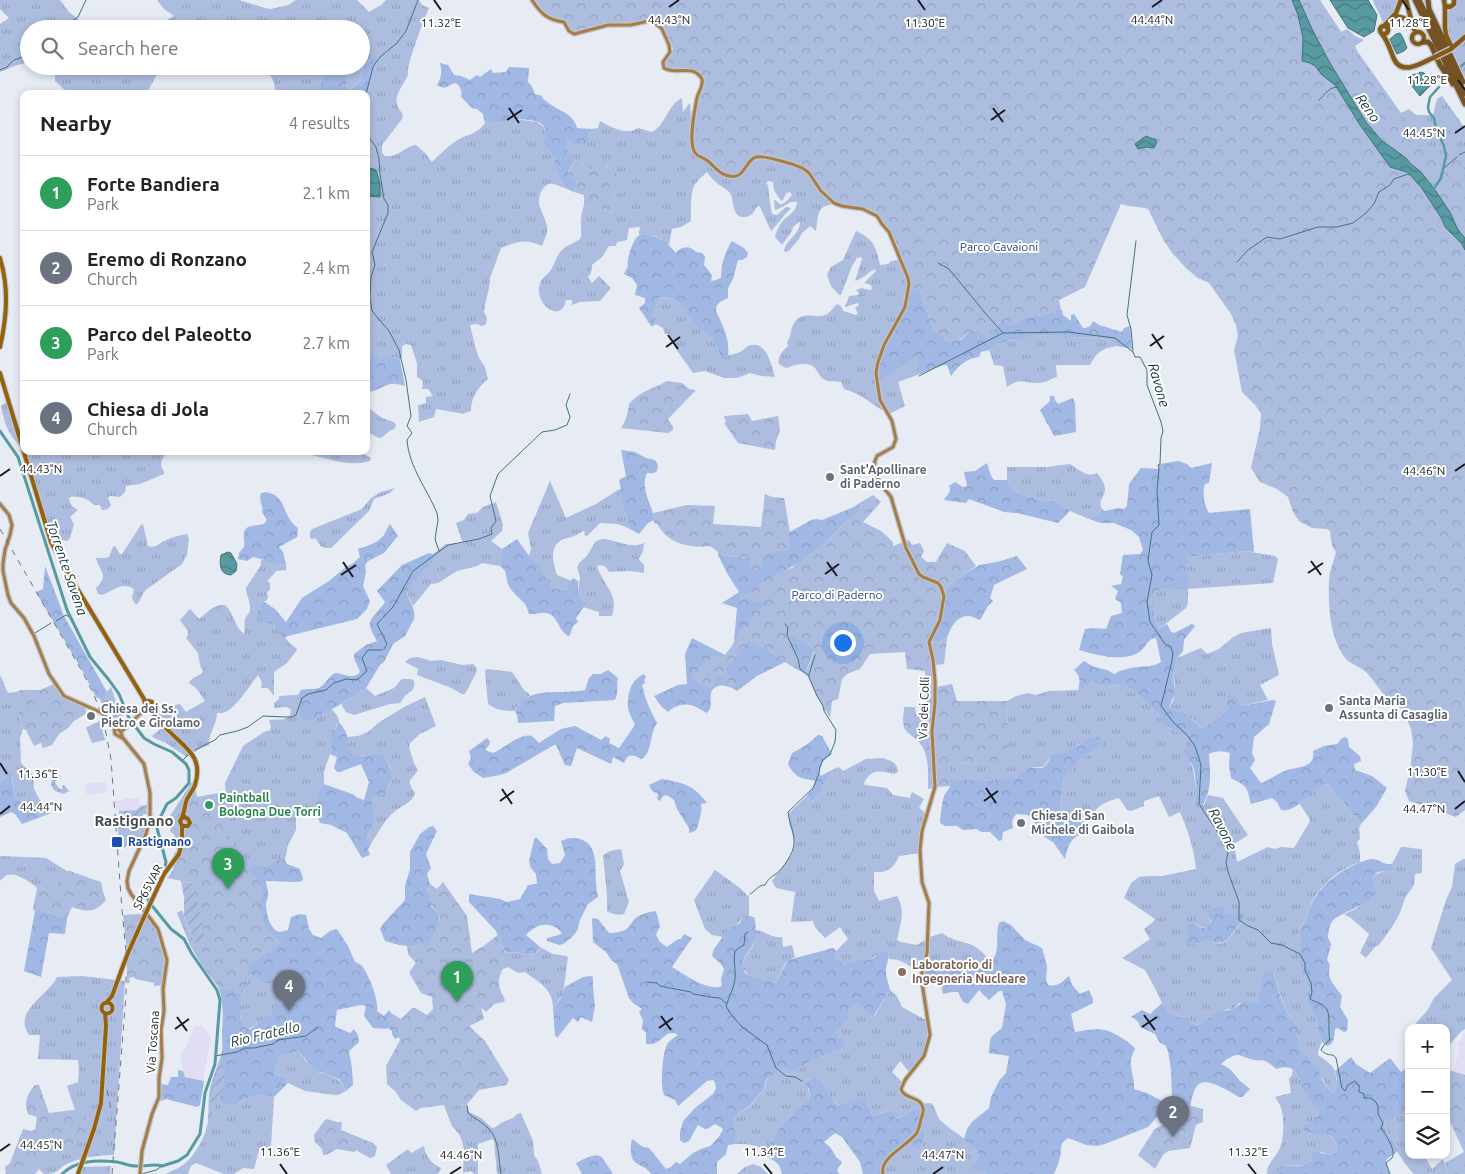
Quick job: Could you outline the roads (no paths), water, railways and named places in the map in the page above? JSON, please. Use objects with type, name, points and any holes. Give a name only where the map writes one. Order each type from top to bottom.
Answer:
[{"type":"highway","points":[[1385,31],[1396,13],[1401,0]]},
{"type":"highway","points":[[1406,0],[1415,32],[1412,39],[1418,44],[1423,42],[1431,44],[1439,64],[1454,85],[1465,106]]},
{"type":"highway","points":[[1415,0],[1465,106]]},
{"type":"highway","points":[[1420,0],[1465,94]]},
{"type":"highway","points":[[1428,0],[1429,9],[1465,88]]},
{"type":"highway","points":[[1444,0],[1447,6],[1445,28],[1452,48]]},
{"type":"highway","points":[[1447,6],[1454,4],[1454,0]]},
{"type":"highway","points":[[1415,32],[1408,20],[1400,17],[1391,21],[1385,31],[1394,59],[1405,68],[1410,68],[1429,60],[1452,48],[1465,37]]},
{"type":"highway","points":[[1415,32],[1422,33],[1424,36],[1423,42]]},
{"type":"highway","points":[[1448,39],[1454,43],[1460,42]]},
{"type":"main road","name":"Via dei Colli","points":[[532,0],[550,19],[564,22],[574,34],[611,25],[630,25],[649,21],[656,23],[664,31],[670,45],[670,52],[662,64],[664,68],[672,71],[693,72],[702,79],[693,122],[693,148],[696,154],[728,176],[737,176],[742,173],[750,162],[757,157],[766,157],[804,169],[809,173],[819,189],[834,203],[863,209],[877,216],[889,232],[909,281],[901,316],[884,345],[876,373],[880,402],[894,423],[896,439],[893,447],[876,458],[874,471],[880,483],[891,497],[906,548],[919,574],[938,583],[942,587],[944,596],[940,620],[929,642],[935,678],[935,703],[932,722],[935,785],[920,837],[922,882],[929,903],[927,953],[921,976],[930,1034],[924,1056],[905,1080],[901,1089],[904,1095],[922,1105],[923,1112],[916,1134],[885,1162],[882,1168],[883,1174]]},
{"type":"main road","points":[[0,258],[6,287],[6,309],[0,347]]},
{"type":"main road","points":[[0,373],[20,439]]},
{"type":"main road","points":[[25,455],[51,542],[60,559],[147,706],[166,730],[192,753],[197,774],[194,787],[185,804],[185,818],[190,822],[184,828],[180,822],[185,818]]},
{"type":"main road","points":[[0,504],[12,523],[3,564],[9,599],[28,624],[38,644],[48,674],[60,692],[67,698],[102,713],[119,731],[137,717],[147,706]]},
{"type":"main road","name":"Via Toscana","points":[[119,731],[143,762],[150,793],[147,829],[129,872],[128,888],[158,929],[167,960],[163,989],[164,1011],[161,1030],[162,1058],[159,1097],[152,1114],[142,1155],[140,1174]]},
{"type":"main road","name":"SP65VAR","points":[[112,996],[128,953],[164,874],[179,854],[184,828]]},
{"type":"main road","points":[[106,1014],[102,1012],[101,1007],[112,996]]},
{"type":"main road","points":[[106,1014],[112,1010],[112,996]]},
{"type":"main road","points":[[106,1002],[112,1005]]},
{"type":"main road","points":[[78,1174],[100,1109],[106,1014]]},
{"type":"water","points":[[1292,0],[1299,0],[1330,63],[1366,122],[1381,140],[1406,158],[1421,172],[1435,190],[1450,212],[1458,230],[1465,238],[1465,250],[1462,244],[1445,227],[1442,219],[1421,187],[1407,172],[1390,167],[1360,125],[1335,85],[1322,75],[1315,66],[1302,61],[1303,38],[1298,15]]},
{"type":"water","points":[[1330,0],[1368,0],[1377,15],[1374,31],[1364,37],[1348,28]]},
{"type":"water","points":[[1400,33],[1407,48],[1397,54],[1389,40]]},
{"type":"water","points":[[1420,72],[1424,73],[1432,84],[1420,96],[1412,86],[1413,83],[1410,83],[1408,77]]},
{"type":"water","points":[[1146,136],[1156,140],[1154,148],[1138,149],[1135,144]]},
{"type":"water","points":[[370,169],[376,170],[380,184],[380,197],[370,196]]},
{"type":"water","points":[[228,552],[231,553],[237,564],[236,571],[231,575],[227,575],[222,571],[220,565],[221,555]]},
{"type":"waterway","points":[[73,20],[78,17],[86,0]]},
{"type":"waterway","points":[[367,90],[373,67],[380,57],[397,43],[406,31],[418,0]]},
{"type":"waterway","points":[[0,70],[20,58]]},
{"type":"waterway","points":[[1460,67],[1465,63]]},
{"type":"waterway","points":[[1319,100],[1329,90],[1338,87]]},
{"type":"waterway","points":[[1433,190],[1441,178],[1446,156],[1434,118],[1429,112],[1428,107],[1430,97],[1439,87]]},
{"type":"waterway","points":[[370,139],[376,147],[384,199],[388,205],[388,213],[372,252],[375,265],[371,277],[370,297]]},
{"type":"waterway","points":[[1459,155],[1465,152]]},
{"type":"waterway","points":[[1443,169],[1457,157]]},
{"type":"waterway","points":[[1237,262],[1248,250],[1267,237],[1280,239],[1318,227],[1337,227],[1353,223],[1365,214],[1374,204],[1379,192],[1390,185],[1394,179],[1410,175]]},
{"type":"waterway","points":[[1133,351],[1131,329],[1127,315],[1136,241]]},
{"type":"waterway","name":"Ravone","points":[[938,263],[949,269],[1003,333],[1068,332],[1115,338],[1133,352],[1135,357],[1140,357],[1147,370],[1147,385],[1163,431],[1160,464],[1158,465],[1159,525],[1152,532],[1148,561],[1152,575],[1147,602],[1150,622],[1173,652],[1161,706],[1195,746],[1201,765],[1199,804],[1220,836],[1228,853],[1226,862],[1239,902],[1239,920],[1258,930],[1271,943],[1282,945],[1300,954],[1311,983],[1312,992],[1310,999],[1324,1006],[1328,1013],[1330,1040],[1321,1050],[1336,1058],[1342,1088],[1345,1091],[1348,1085],[1355,1081],[1359,1086],[1359,1092],[1364,1094],[1364,1098],[1370,1098],[1378,1106],[1378,1114],[1383,1123],[1381,1128],[1393,1151],[1392,1158],[1386,1163],[1390,1174]]},
{"type":"waterway","points":[[370,297],[372,311],[389,331],[399,350],[406,380],[411,416],[407,426],[412,433],[407,440],[408,450],[415,469],[437,513],[438,520],[435,539],[439,551]]},
{"type":"waterway","points":[[919,376],[1003,333]]},
{"type":"waterway","points":[[384,649],[387,644],[377,624],[393,607],[413,571],[448,545],[479,539],[492,534],[491,528],[496,521],[490,496],[498,474],[542,432],[555,430],[567,425],[570,417],[566,405],[570,394]]},
{"type":"waterway","name":"Torrente Savena","points":[[0,431],[18,457],[67,610],[90,657],[119,694],[129,718],[144,738],[172,752],[186,764],[189,770],[189,783],[176,798],[167,804],[158,822],[157,828],[166,862],[165,866],[156,872],[146,892],[149,902],[171,929],[184,939],[217,990],[220,1000],[215,1064],[205,1093],[200,1134],[187,1155],[178,1161],[162,1166],[133,1166],[109,1161],[87,1162],[74,1166],[62,1174]]},
{"type":"waterway","points":[[56,621],[66,615],[71,618]]},
{"type":"waterway","points":[[35,633],[51,623]]},
{"type":"waterway","points":[[750,894],[765,885],[782,868],[790,856],[794,847],[794,840],[788,812],[813,788],[823,760],[830,754],[835,742],[836,730],[824,711],[808,675],[800,669],[798,659],[787,635],[788,627],[785,624]]},
{"type":"waterway","points":[[195,750],[215,740],[220,735],[248,727],[263,716],[292,717],[296,715],[302,698],[308,694],[326,690],[334,683],[346,679],[357,680],[367,671],[362,658],[368,650],[382,650]]},
{"type":"waterway","points":[[809,675],[815,655]]},
{"type":"waterway","points":[[183,760],[189,754]]},
{"type":"waterway","points":[[748,932],[745,934],[744,945],[735,952],[733,989],[726,1006],[742,1027],[767,1045],[776,1068],[786,1076],[795,1077],[802,1081]]},
{"type":"waterway","points":[[647,982],[657,983],[660,986],[693,994],[720,998],[726,1003]]},
{"type":"waterway","name":"Rio Fratello","points":[[215,1056],[237,1052],[244,1048],[273,1044],[278,1040],[306,1036],[318,1027]]},
{"type":"waterway","points":[[467,1106],[468,1113],[488,1128],[495,1138],[501,1174]]},
{"type":"waterway","points":[[142,1174],[162,1166]]},
{"type":"railway","points":[[0,529],[83,673],[103,718],[111,759],[126,951]]},
{"type":"railway","points":[[112,1174],[126,995],[126,973]]},
{"type":"railway","points":[[107,1090],[112,1114]]},
{"type":"place","name":"Sant'Apollinare di Paderno","points":[[830,477]]},
{"type":"place","name":"Santa Maria Assunta di Casaglia","points":[[1329,708]]},
{"type":"place","name":"Chiesa dei Ss. Pietro e Girolamo","points":[[91,716]]},
{"type":"place","name":"Paintball Bologna Due Torri","points":[[209,805]]},
{"type":"place","name":"Chiesa di San Michele di Gaibola","points":[[1021,823]]},
{"type":"place","name":"Rastignano","points":[[117,842]]},
{"type":"place","name":"Parco del Paleotto","points":[[228,889]]},
{"type":"place","name":"Laboratorio di Ingegneria Nucleare","points":[[902,972]]},
{"type":"place","name":"Forte Bandiera","points":[[457,1002]]},
{"type":"place","name":"Chiesa di Jola","points":[[289,1011]]},
{"type":"place","name":"Eremo di Ronzano","points":[[1173,1137]]},
{"type":"district","name":"Rastignano","points":[[134,821]]},
{"type":"water label","name":"Reno","points":[[1368,108]]},
{"type":"park label","name":"Parco Cavaioni","points":[[999,247]]},
{"type":"park label","name":"Parco di Paderno","points":[[837,595]]}]
